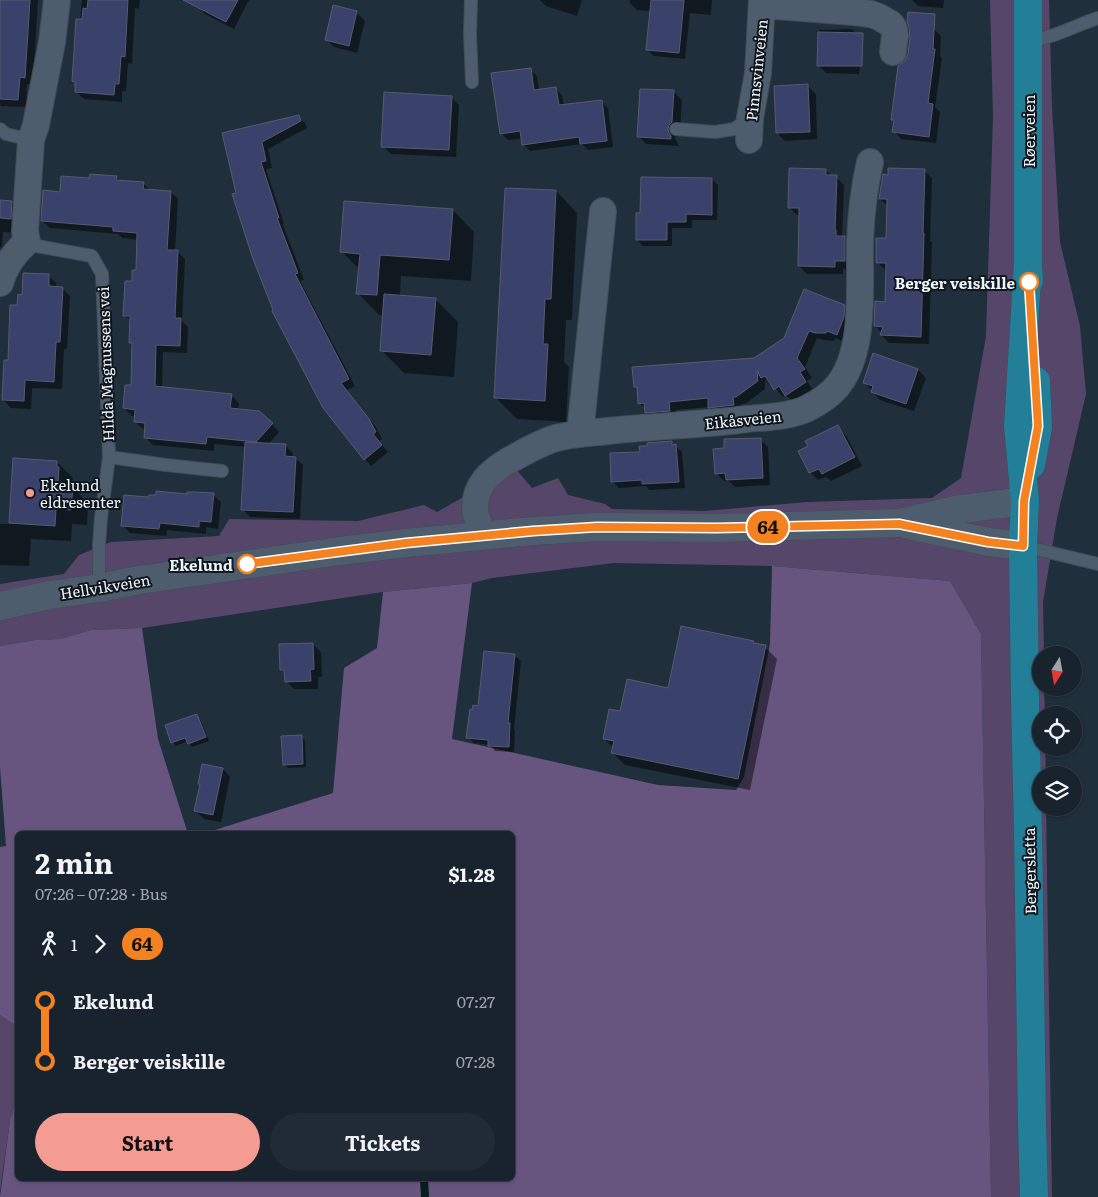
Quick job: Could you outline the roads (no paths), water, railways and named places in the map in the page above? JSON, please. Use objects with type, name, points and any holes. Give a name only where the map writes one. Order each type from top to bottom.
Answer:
[{"type":"main road","name":"Røerveien","points":[[1023,546],[1024,501],[1038,426],[1028,262],[1028,0]]},
{"type":"main road","name":"Hellvikveien","points":[[899,524],[954,510],[1024,501]]},
{"type":"main road","name":"Hellvikveien","points":[[0,606],[50,595],[148,579],[340,551],[533,531],[597,527],[716,528],[899,524],[988,542],[1023,546]]},
{"type":"main road","name":"Bergersletta","points":[[1023,546],[1034,1197]]},
{"type":"street","points":[[0,283],[3,271],[16,251],[27,242],[25,231],[32,140],[52,42],[57,0]]},
{"type":"street","points":[[762,2],[871,14],[879,17],[890,24],[894,30],[893,52]]},
{"type":"street","name":"Pinnsvinveien","points":[[750,129],[758,73],[762,2]]},
{"type":"street","name":"Eikåsveien","points":[[483,536],[475,510],[480,484],[504,464],[542,443],[580,434],[789,415],[806,409],[828,396],[848,370],[857,339],[860,305],[862,223],[870,162]]},
{"type":"street","points":[[580,434],[603,210]]},
{"type":"lane","points":[[471,0],[472,82]]},
{"type":"lane","points":[[1028,41],[1040,40],[1098,18]]},
{"type":"lane","points":[[0,129],[6,134],[32,140]]},
{"type":"lane","points":[[676,129],[715,132],[750,129]]},
{"type":"lane","name":"Hilda Magnussens vei","points":[[27,242],[31,245],[92,256],[102,274],[109,457],[222,471]]},
{"type":"lane","points":[[99,588],[101,518],[109,457]]},
{"type":"lane","points":[[1023,546],[1098,564]]},
{"type":"waterway","points":[[424,1181],[425,1197]]},
{"type":"place","name":"Berger veiskille","points":[[1029,282]]},
{"type":"place","name":"Ekelund eldresenter","points":[[30,493]]},
{"type":"place","name":"Ekelund","points":[[247,564]]}]
